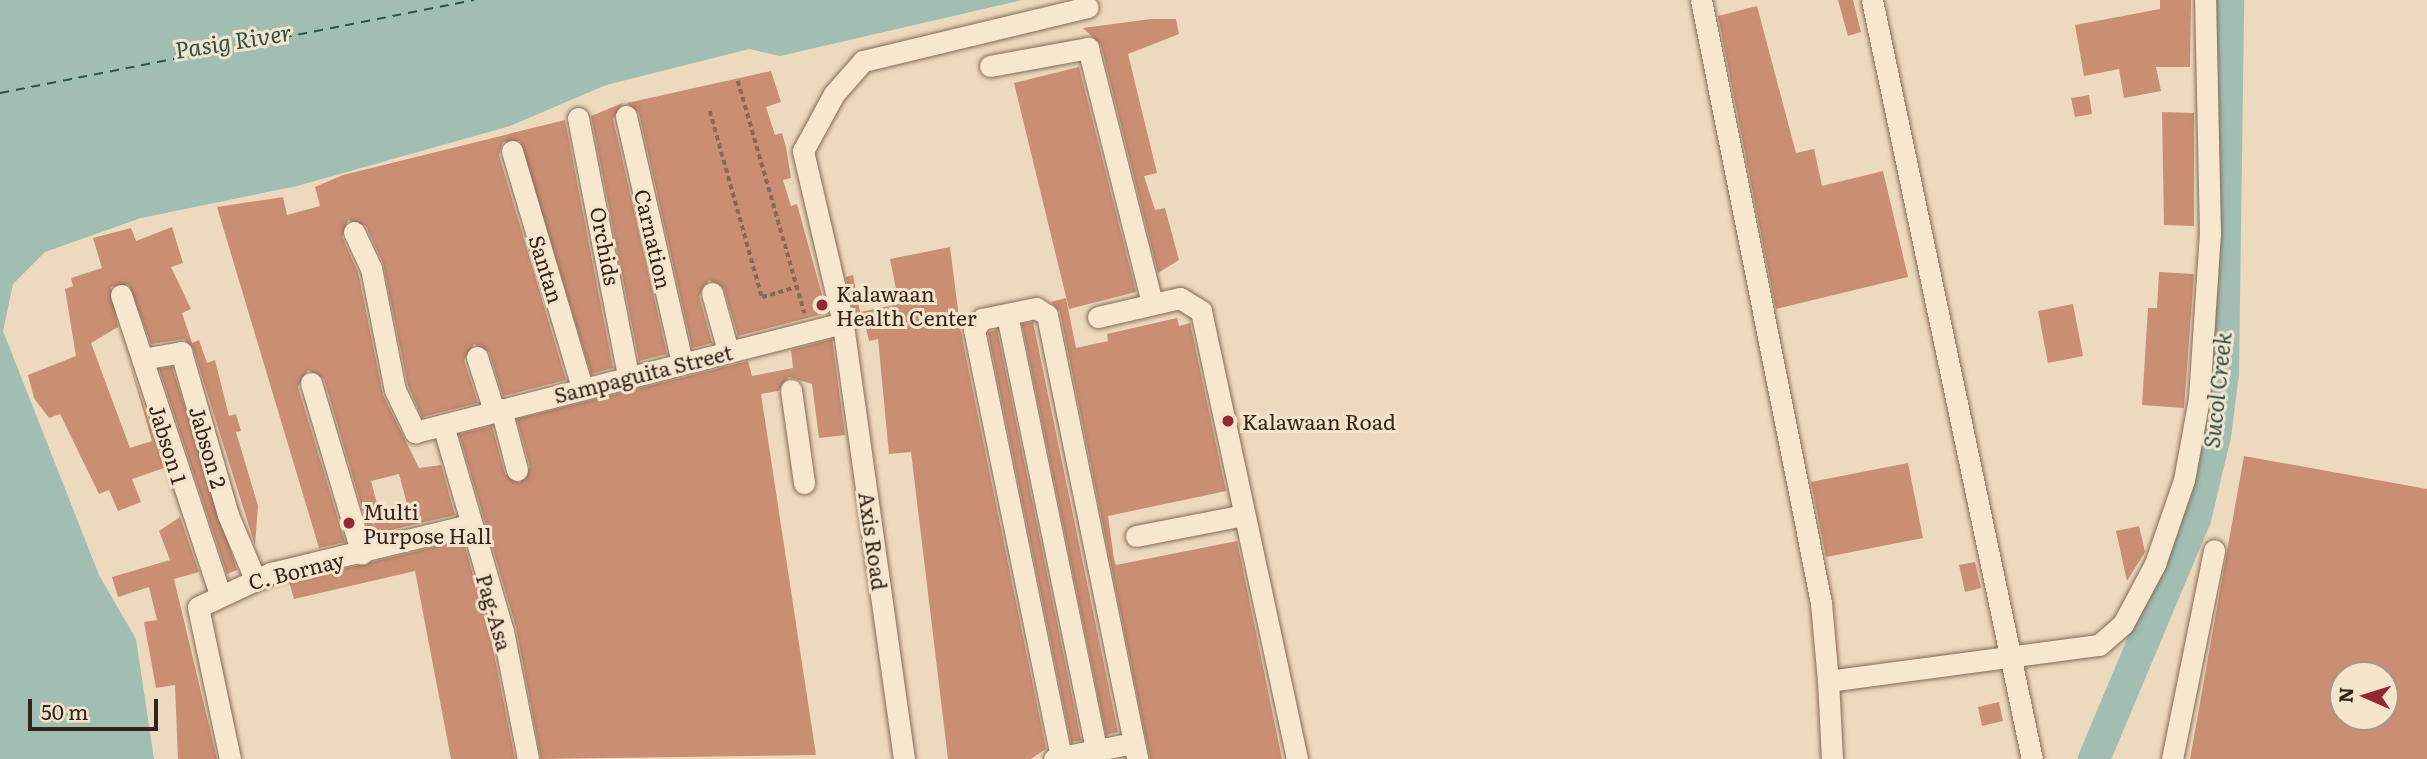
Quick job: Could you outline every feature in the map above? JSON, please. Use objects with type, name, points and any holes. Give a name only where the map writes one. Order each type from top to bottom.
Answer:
[{"type":"street","points":[[1701,0],[1821,603],[1832,759]]},
{"type":"street","points":[[1872,0],[2032,759]]},
{"type":"street","points":[[1828,681],[2110,638],[2155,564],[2184,480],[2199,398],[2210,234],[2205,0]]},
{"type":"street","name":"Axis Road","points":[[898,755],[844,323],[802,159],[843,80],[863,61],[1088,7]]},
{"type":"street","points":[[990,66],[1088,48],[1152,303]]},
{"type":"street","name":"Carnation","points":[[626,116],[682,362]]},
{"type":"street","name":"Orchids","points":[[578,118],[628,375]]},
{"type":"street","name":"Santan","points":[[512,151],[582,388]]},
{"type":"street","name":"Sampaguita Street","points":[[354,232],[371,268],[406,424],[415,432],[628,375],[844,323]]},
{"type":"street","points":[[712,293],[727,351]]},
{"type":"street","name":"Jabson 1","points":[[121,295],[219,592]]},
{"type":"street","points":[[1098,317],[1180,298],[1201,311],[1297,759]]},
{"type":"street","points":[[1036,308],[1046,315],[1135,751],[1058,758],[974,331],[982,319],[1036,308]]},
{"type":"street","points":[[1007,315],[1097,755]]},
{"type":"street","name":"Jabson 2","points":[[142,359],[181,352],[229,515],[255,579]]},
{"type":"street","points":[[477,357],[498,410],[517,470]]},
{"type":"street","points":[[311,383],[362,554]]},
{"type":"street","points":[[791,390],[804,483]]},
{"type":"street","name":"Pag-Asa","points":[[443,425],[469,525],[503,631],[528,759]]},
{"type":"street","points":[[1136,536],[1244,515]]},
{"type":"street","name":"C. Bornay","points":[[230,759],[196,623],[198,607],[219,592],[255,579],[469,525]]},
{"type":"street","points":[[2172,759],[2214,550]]},
{"type":"path","points":[[738,81],[810,331]]},
{"type":"path","points":[[710,111],[762,297],[797,287]]},
{"type":"water","name":"Pasig River","points":[[0,0],[1022,0],[780,56],[749,49],[606,85],[510,126],[297,186],[141,218],[45,252],[13,284],[3,331],[99,575],[136,639],[154,759],[0,759]]},
{"type":"building","points":[[1838,0],[1853,0],[1861,32],[1848,36]]},
{"type":"building","points":[[2160,0],[2191,0],[2190,67],[2156,67],[2161,91],[2124,98],[2119,69],[2084,76],[2075,25],[2160,9]]},
{"type":"building","points":[[1757,6],[1796,153],[1814,149],[1822,186],[1883,171],[1908,277],[1776,309],[1718,16]]},
{"type":"building","points":[[1151,19],[1176,19],[1179,34],[1128,54],[1157,173],[1144,176],[1155,210],[1165,208],[1179,260],[1158,273],[1101,45],[1083,28]]},
{"type":"building","points":[[1079,67],[1136,292],[1069,309],[1014,83]]},
{"type":"building","points":[[771,71],[781,102],[766,107],[775,135],[782,133],[791,178],[783,180],[791,206],[797,204],[827,313],[738,336],[724,289],[709,280],[699,296],[712,343],[692,348],[639,113],[627,103]]},
{"type":"building","points":[[2089,95],[2092,114],[2075,117],[2071,98]]},
{"type":"building","points":[[623,103],[613,119],[667,354],[639,361],[591,116]]},
{"type":"building","points":[[2162,112],[2194,113],[2194,226],[2164,225]]},
{"type":"building","points":[[565,120],[613,368],[591,374],[520,141],[503,142],[499,155],[566,380],[503,396],[489,352],[474,344],[464,360],[478,403],[422,417],[408,386],[383,263],[366,226],[348,220],[342,237],[358,272],[383,395],[419,468],[441,465],[455,515],[370,535],[324,379],[308,370],[298,387],[345,542],[319,548],[217,207],[283,197],[287,215],[320,206],[315,187],[343,175]],"holes":[[[399,474],[409,511],[381,519],[371,481]]]},
{"type":"building","points":[[172,227],[183,263],[171,267],[191,309],[182,313],[192,343],[199,340],[207,363],[215,360],[229,416],[236,414],[241,431],[236,432],[258,506],[255,545],[193,348],[184,339],[151,344],[129,285],[111,287],[118,327],[91,343],[130,448],[152,441],[129,361],[164,468],[132,479],[141,502],[118,511],[109,490],[99,494],[60,414],[49,418],[34,398],[28,375],[76,356],[65,289],[73,286],[71,278],[102,268],[93,238],[131,228],[136,241]]},
{"type":"building","points":[[950,247],[961,333],[1046,749],[1031,759],[948,759],[911,452],[889,454],[878,339],[869,341],[865,324],[857,326],[846,277],[853,275],[860,312],[899,304],[890,259]]},
{"type":"building","points":[[2159,272],[2194,274],[2184,408],[2142,405],[2148,308],[2157,308]]},
{"type":"building","points":[[1066,298],[1076,348],[1108,341],[1107,334],[1177,318],[1179,326],[1190,323],[1226,491],[1108,516],[1114,559],[1116,565],[1237,541],[1282,759],[1150,759],[1060,312],[1051,302]]},
{"type":"building","points":[[2073,304],[2083,356],[2048,363],[2038,311]]},
{"type":"building","points":[[1033,322],[1118,732],[1106,735],[1022,324]]},
{"type":"building","points":[[997,329],[1081,740],[1071,742],[988,333]]},
{"type":"building","points":[[832,339],[845,435],[819,438],[812,384],[789,377],[778,391],[761,394],[816,755],[541,759],[516,627],[459,434],[492,426],[505,474],[520,483],[530,467],[517,419],[748,361],[752,376],[793,368],[791,350]]},
{"type":"building","points":[[172,367],[237,570],[227,574],[159,369]]},
{"type":"building","points":[[2244,456],[2427,489],[2427,759],[2190,759]]},
{"type":"building","points":[[1908,463],[1923,538],[1826,557],[1811,482]]},
{"type":"building","points":[[180,517],[199,572],[174,579],[217,759],[178,759],[175,685],[156,688],[144,622],[157,620],[149,587],[118,597],[112,577],[170,560],[159,531]]},
{"type":"building","points":[[2139,526],[2145,552],[2127,581],[2116,531]]},
{"type":"building","points":[[463,540],[490,634],[515,759],[451,759],[415,571],[294,599],[289,582]]},
{"type":"building","points":[[1975,562],[1981,588],[1965,592],[1959,565]]},
{"type":"building","points":[[1999,702],[2003,721],[1982,726],[1978,707]]},
{"type":"waterway","name":"Sucol Creek","points":[[2094,759],[2195,519],[2215,436],[2223,373],[2228,0]]},
{"type":"ferry route","points":[[0,93],[474,0]]},
{"type":"place","name":"Kalawaan Health Center","points":[[822,305]]},
{"type":"place","name":"Kalawaan Road","points":[[1228,421]]},
{"type":"place","name":"Multi Purpose Hall","points":[[349,523]]}]
